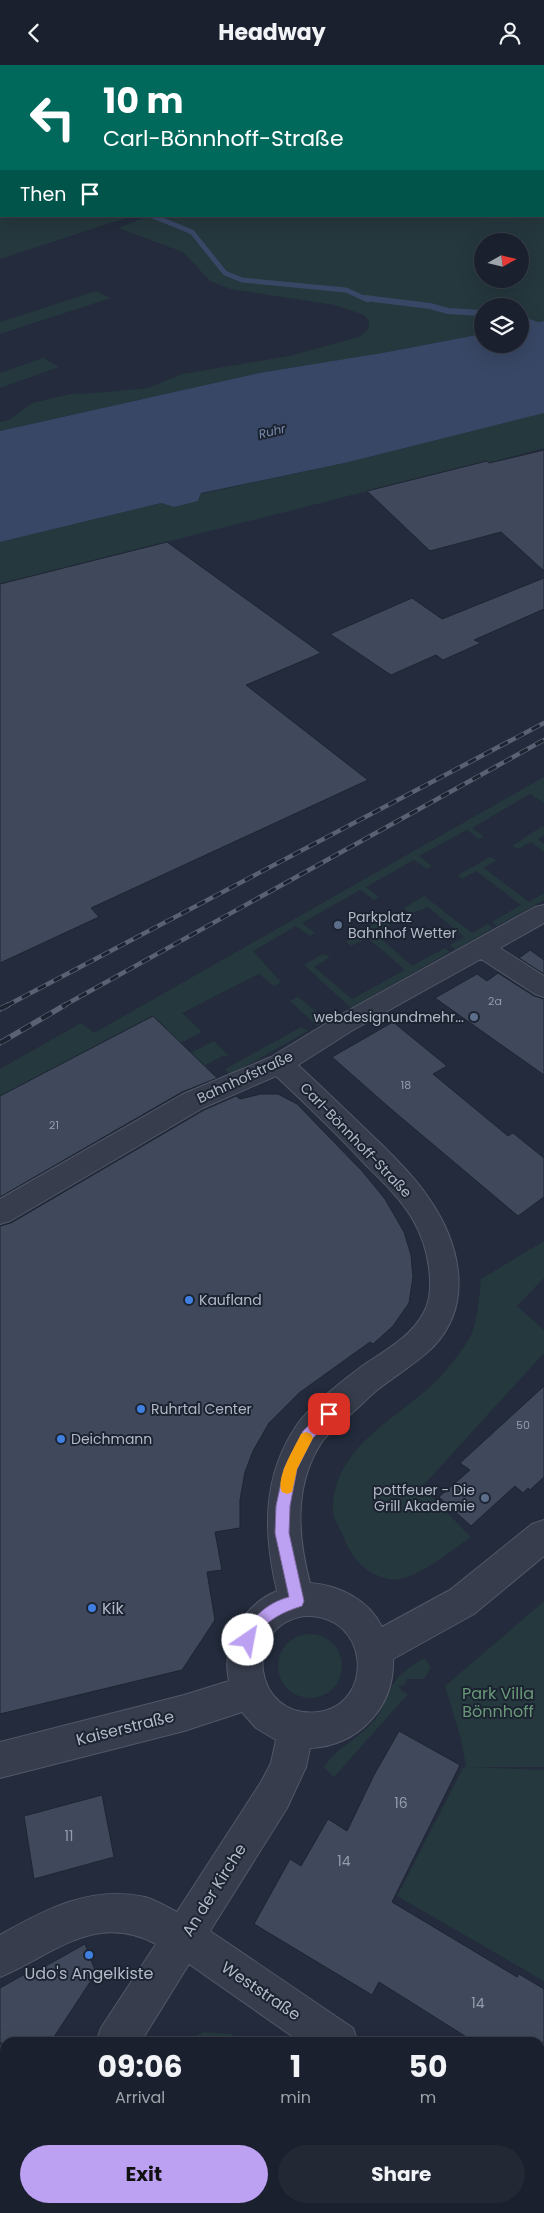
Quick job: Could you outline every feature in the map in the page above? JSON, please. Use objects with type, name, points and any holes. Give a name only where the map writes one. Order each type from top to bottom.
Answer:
[{"type":"street","name":"Bahnhofstraße","points":[[0,1213],[193,1101],[280,1063],[344,1024],[544,913]]},
{"type":"street","points":[[482,948],[544,988]]},
{"type":"street","name":"Carl-Bönnhoff-Straße","points":[[280,1063],[402,1184],[422,1209],[435,1235],[442,1257],[444,1293],[437,1318],[423,1335],[400,1357],[366,1381],[308,1435],[291,1469],[283,1506],[282,1533],[297,1601]]},
{"type":"street","points":[[374,1650],[462,1602],[544,1535]]},
{"type":"street","points":[[297,1601],[327,1603],[349,1613],[362,1626],[374,1650],[375,1678],[365,1703],[350,1718],[324,1730],[296,1730],[273,1719],[263,1711],[245,1683],[243,1656],[248,1640],[262,1619],[282,1605],[297,1601]]},
{"type":"street","name":"Kaiserstraße","points":[[0,1760],[184,1713],[250,1692]]},
{"type":"street","name":"An der Kirche","points":[[120,2037],[274,1795],[288,1767],[296,1730]]},
{"type":"street","name":"Weststraße","points":[[0,1957],[46,1931],[83,1916],[108,1913],[146,1917],[184,1937],[329,2037]]},
{"type":"green space","points":[[0,217],[129,217],[0,259]]},
{"type":"green space","points":[[146,217],[544,217],[544,321],[529,324],[529,298],[474,298],[474,336],[259,373],[0,431],[0,422],[9,420],[32,403],[71,394],[148,388],[182,374],[289,356],[359,337],[368,329],[369,321],[364,315],[335,305],[230,289],[210,281],[183,252],[118,228]]},
{"type":"green space","points":[[96,291],[111,298],[0,334],[0,322]]},
{"type":"green space","points":[[43,358],[59,367],[0,388],[0,373]]},
{"type":"green space","points":[[544,413],[544,448],[0,584],[0,542],[161,503],[174,507],[198,501],[201,494],[349,462]]},
{"type":"green space","points":[[544,777],[544,803],[530,794],[472,828],[484,837],[479,839],[467,830],[419,856],[432,866],[427,869],[414,860],[366,887],[379,897],[374,900],[360,890],[302,923],[315,933],[310,936],[296,926],[253,951],[280,981],[279,984],[274,986],[259,974],[182,1013],[200,1030],[200,1033],[180,1043],[152,1016],[0,1096],[0,1069],[81,1023],[94,1033]]},
{"type":"green space","points":[[541,827],[544,827],[544,835],[538,839],[544,844],[544,852],[531,842],[518,849],[512,846]]},
{"type":"green space","points":[[490,857],[497,860],[484,868],[529,902],[544,893],[544,900],[497,926],[492,922],[521,905],[476,871],[462,879],[458,875]]},
{"type":"green space","points":[[424,896],[472,933],[488,924],[493,928],[455,950],[450,945],[464,937],[428,907],[410,914],[404,908]]},
{"type":"green space","points":[[380,920],[391,925],[377,935],[412,966],[445,948],[450,952],[370,997],[373,999],[358,1008],[356,1006],[351,1008],[304,965],[322,954],[330,957],[314,967],[352,999],[405,970],[368,938],[351,946],[346,941]]},
{"type":"green space","points":[[297,997],[327,1021],[317,1026],[290,1001]]},
{"type":"green space","points":[[301,1027],[308,1031],[230,1075],[225,1069]]},
{"type":"green space","points":[[214,1041],[229,1056],[223,1056],[204,1066],[190,1053]]},
{"type":"green space","points":[[544,1241],[544,1278],[517,1306],[544,1330],[544,1353],[422,1487],[471,1537],[432,1565],[409,1576],[389,1579],[374,1574],[361,1565],[351,1553],[334,1518],[336,1488],[344,1468],[356,1450],[440,1377],[466,1344],[473,1330],[479,1304],[481,1279]]},
{"type":"green space","name":"Park Villa Bönnhoff","points":[[544,1601],[544,1767],[469,1767],[544,1770],[544,1981],[397,1896],[463,1768],[466,1767],[461,1739],[445,1686]]},
{"type":"green space","points":[[310,1634],[322,1636],[333,1643],[340,1654],[342,1666],[340,1678],[333,1689],[322,1696],[310,1698],[298,1696],[287,1689],[280,1678],[278,1666],[280,1654],[287,1643],[298,1636]]},
{"type":"green space","points":[[424,1658],[431,1667],[424,1679],[407,1679],[404,1685],[398,1686],[408,1694],[334,1777],[324,1767],[329,1760],[375,1720],[391,1687],[408,1669]]},
{"type":"green space","points":[[203,2032],[231,2034],[236,2037],[194,2037]]},
{"type":"water","name":"Ruhr","points":[[544,321],[544,413],[349,462],[201,493],[198,501],[174,507],[161,503],[0,542],[0,431],[259,373],[474,336],[474,353],[529,353],[529,324]]},
{"type":"building","points":[[544,450],[544,571],[501,532],[430,551],[367,491],[487,461],[489,463]]},
{"type":"building","points":[[167,542],[321,653],[246,685],[368,780],[91,908],[99,917],[0,963],[0,584]]},
{"type":"building","points":[[544,578],[544,609],[474,640],[481,643],[443,660],[436,655],[391,675],[330,634],[412,598],[442,619]]},
{"type":"building","points":[[530,950],[544,960],[544,974],[519,958]]},
{"type":"building","points":[[498,973],[534,996],[544,999],[544,1075],[435,998],[477,974],[487,981]]},
{"type":"building","points":[[153,1016],[217,1078],[182,1092],[0,1197],[0,1096]]},
{"type":"building","points":[[393,1022],[447,1066],[433,1074],[508,1136],[513,1133],[544,1158],[544,1197],[518,1216],[332,1057]]},
{"type":"building","name":"Ruhrtal Center","points":[[261,1094],[278,1094],[297,1104],[362,1171],[385,1199],[404,1232],[411,1255],[413,1277],[409,1303],[393,1326],[373,1344],[370,1342],[299,1393],[269,1423],[253,1451],[245,1472],[240,1500],[240,1528],[215,1532],[222,1570],[207,1572],[215,1620],[182,1670],[0,1714],[0,1226],[11,1223],[204,1110],[236,1096],[240,1099]]},
{"type":"building","points":[[544,1386],[544,1477],[530,1490],[528,1488],[523,1493],[515,1486],[471,1526],[439,1497],[470,1470],[460,1463]]},
{"type":"building","points":[[399,1731],[460,1765],[392,1902],[517,1977],[519,1974],[544,1989],[544,2037],[466,2037],[379,1982],[372,1995],[254,1924],[290,1859],[301,1866],[328,1819],[347,1831],[374,1775]]},
{"type":"building","points":[[102,1795],[114,1857],[34,1879],[24,1816]]},
{"type":"building","points":[[85,1944],[96,1973],[54,2037],[0,2037],[0,1988],[25,1974],[26,1977]]},
{"type":"waterway","points":[[155,217],[192,232],[225,273],[242,280],[346,290],[368,300]]},
{"type":"waterway","points":[[365,298],[430,306],[448,311],[474,313]]},
{"type":"waterway","points":[[529,322],[544,328]]},
{"type":"railway","points":[[6,1006],[544,723]]},
{"type":"railway","points":[[63,1006],[544,740]]},
{"type":"railway","points":[[0,1043],[65,1005]]},
{"type":"railway","points":[[0,1009],[6,1006]]},
{"type":"slow traffic","points":[[287,1488],[291,1469],[306,1438]]},
{"type":"place","name":"Parkplatz Bahnhof Wetter","points":[[338,925]]},
{"type":"place","name":"webdesignundmehr...","points":[[474,1017]]},
{"type":"place","name":"Kaufland","points":[[189,1300]]},
{"type":"place","name":"Ruhrtal Center","points":[[141,1409]]},
{"type":"place","name":"Deichmann","points":[[61,1439]]},
{"type":"place","name":"pottfeuer - Die Grill Akademie","points":[[485,1498]]},
{"type":"place","name":"Kik","points":[[92,1608]]},
{"type":"place","name":"Udo's Angelkiste","points":[[89,1955]]},
{"type":"route","points":[[248,1640],[262,1619],[282,1605],[297,1601],[282,1533],[283,1506],[291,1469],[308,1435],[329,1414]]}]
